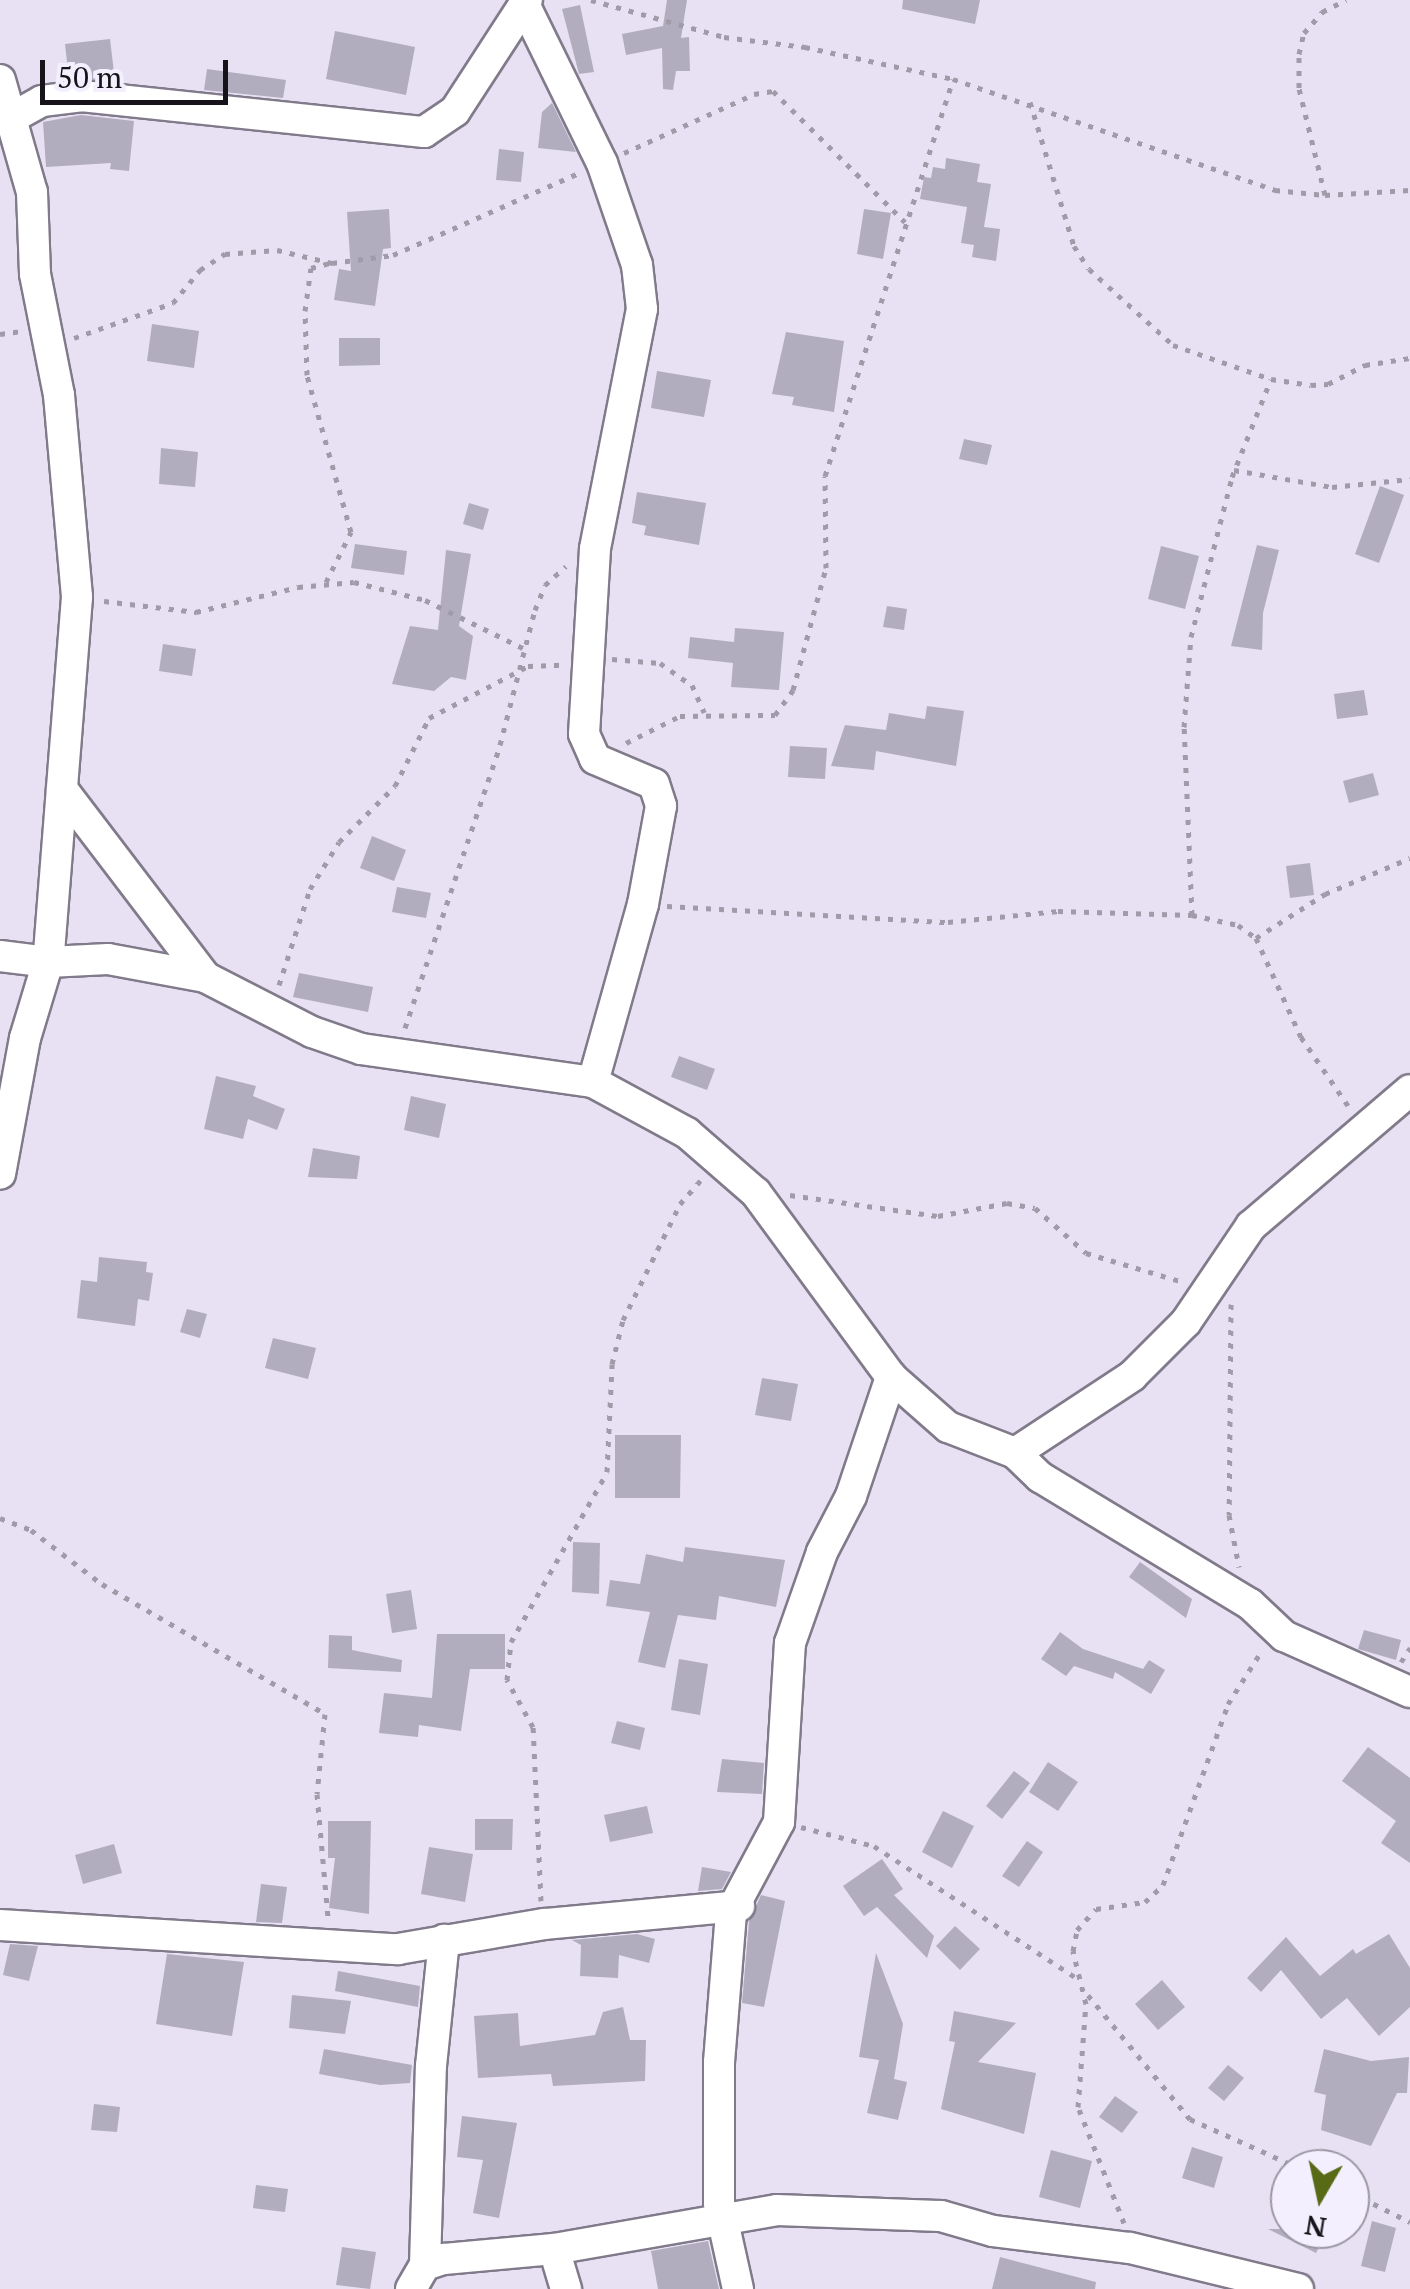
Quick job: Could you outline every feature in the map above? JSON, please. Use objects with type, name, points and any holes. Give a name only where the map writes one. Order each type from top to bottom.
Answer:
[{"type":"street","points":[[14,116],[42,101],[81,96],[424,132],[455,110],[526,2]]},
{"type":"street","points":[[526,2],[602,163],[637,265],[642,309],[594,549],[584,734],[595,759],[654,784],[662,806],[644,904],[592,1082]]},
{"type":"street","points":[[0,80],[14,116],[32,192],[35,274],[52,345],[76,597],[48,962],[25,1038],[0,1174]]},
{"type":"street","points":[[62,789],[205,977]]},
{"type":"street","points":[[0,956],[48,962],[108,959],[205,977],[337,1042],[592,1082],[687,1134],[756,1194],[891,1376],[948,1427],[1014,1453],[1040,1477],[1250,1604],[1284,1636],[1410,1692]]},
{"type":"street","points":[[1014,1453],[1132,1376],[1186,1322],[1205,1289],[1278,1198],[1410,1090]]},
{"type":"street","points":[[738,2289],[724,2220],[719,2062],[731,1912],[739,1906],[780,1822],[790,1642],[822,1552],[851,1496],[891,1376]]},
{"type":"street","points":[[0,1925],[398,1949],[545,1924],[739,1906]]},
{"type":"street","points":[[444,1940],[430,2066],[418,2277],[776,2210],[893,2212],[1130,2248],[1298,2289]]},
{"type":"street","points":[[554,2249],[566,2289]]},
{"type":"path","points":[[591,0],[724,37],[805,46],[1030,100],[1275,190],[1325,195],[1410,190]]},
{"type":"path","points":[[1325,195],[1314,165],[1312,120],[1299,88],[1298,54],[1313,22],[1346,0]]},
{"type":"path","points":[[595,759],[680,716],[704,712],[775,714],[792,690],[826,568],[825,476],[953,79]]},
{"type":"path","points":[[326,582],[351,532],[307,375],[305,311],[311,268],[393,254],[754,94],[774,92],[905,222]]},
{"type":"path","points":[[1030,100],[1063,224],[1089,269],[1172,344],[1271,380],[1328,384],[1365,364],[1410,358]]},
{"type":"path","points":[[52,345],[173,303],[200,270],[225,254],[277,250],[332,262]]},
{"type":"path","points":[[1192,914],[1186,686],[1209,554],[1234,470],[1271,380]]},
{"type":"path","points":[[1234,470],[1332,487],[1410,479]]},
{"type":"path","points":[[397,1054],[523,669],[545,586],[594,549]]},
{"type":"path","points":[[76,597],[196,612],[326,582],[404,592],[526,650]]},
{"type":"path","points":[[271,1010],[310,888],[339,842],[396,786],[429,718],[523,669],[629,658],[660,663],[692,685],[704,712]]},
{"type":"path","points":[[1256,938],[1325,894],[1410,858]]},
{"type":"path","points":[[644,904],[948,922],[1058,911],[1192,914],[1238,925],[1256,938],[1301,1036],[1363,1132]]},
{"type":"path","points":[[545,1924],[535,1862],[533,1727],[508,1680],[511,1642],[606,1472],[612,1364],[623,1320],[680,1204],[717,1160]]},
{"type":"path","points":[[756,1194],[938,1216],[1007,1203],[1035,1208],[1086,1253],[1205,1289]]},
{"type":"path","points":[[1232,1253],[1229,1515],[1250,1604]]},
{"type":"path","points":[[0,1518],[31,1530],[102,1584],[325,1714],[317,1794],[333,1948]]},
{"type":"path","points":[[1270,2155],[1190,2119],[1086,1993],[1072,1951],[1077,1930],[1096,1908],[1155,1896],[1183,1838],[1228,1704],[1264,1648],[1284,1636]]},
{"type":"path","points":[[780,1822],[874,1846],[1081,1981]]},
{"type":"path","points":[[1086,1993],[1078,2107],[1114,2185],[1130,2248]]},
{"type":"path","points":[[1370,2202],[1410,2222]]},
{"type":"building","points":[[667,0],[687,0],[681,38],[689,37],[690,71],[676,71],[673,90],[663,89],[662,48],[626,55],[622,34],[663,26]]},
{"type":"building","points":[[903,0],[980,0],[975,24],[902,9]]},
{"type":"building","points":[[580,5],[594,72],[579,74],[562,9]]},
{"type":"building","points":[[335,31],[415,47],[406,95],[326,79]]},
{"type":"building","points":[[110,39],[115,81],[69,79],[65,44]]},
{"type":"building","points":[[207,69],[286,80],[283,98],[204,90]]},
{"type":"building","points":[[552,103],[576,152],[538,148],[542,112]]},
{"type":"building","points":[[81,115],[134,121],[129,171],[110,169],[111,163],[46,167],[43,122]]},
{"type":"building","points":[[499,149],[524,152],[521,182],[496,180]]},
{"type":"building","points":[[946,158],[980,164],[977,182],[991,184],[984,227],[1000,229],[996,261],[972,257],[974,245],[961,243],[967,207],[920,199],[924,177],[931,178],[933,167],[945,169]]},
{"type":"building","points":[[389,209],[391,248],[383,249],[375,306],[334,300],[339,269],[351,271],[347,212]]},
{"type":"building","points":[[864,209],[891,213],[883,259],[857,254]]},
{"type":"building","points":[[152,324],[199,331],[194,368],[147,361]]},
{"type":"building","points":[[786,332],[844,341],[834,412],[792,405],[794,397],[772,394]]},
{"type":"building","points":[[339,338],[380,338],[380,365],[339,366]]},
{"type":"building","points":[[657,371],[711,380],[704,417],[651,408]]},
{"type":"building","points":[[964,439],[992,445],[987,465],[959,459]]},
{"type":"building","points":[[161,448],[198,452],[195,487],[159,484]]},
{"type":"building","points":[[1380,486],[1404,495],[1379,563],[1355,554]]},
{"type":"building","points":[[637,492],[706,503],[699,545],[644,535],[646,526],[632,523]]},
{"type":"building","points":[[469,503],[489,509],[483,530],[463,524]]},
{"type":"building","points":[[355,544],[407,551],[404,575],[351,568]]},
{"type":"building","points":[[1257,545],[1279,550],[1263,613],[1262,650],[1231,646]]},
{"type":"building","points":[[1161,546],[1199,556],[1185,609],[1148,599]]},
{"type":"building","points":[[446,550],[471,554],[459,626],[473,636],[466,680],[451,677],[434,691],[392,684],[410,626],[438,630]]},
{"type":"building","points":[[887,606],[907,609],[904,630],[883,627]]},
{"type":"building","points":[[735,628],[784,632],[779,690],[731,687],[733,663],[688,658],[690,637],[734,642]]},
{"type":"building","points":[[163,644],[196,649],[192,676],[159,671]]},
{"type":"building","points":[[1364,690],[1368,715],[1337,719],[1334,694]]},
{"type":"building","points":[[927,706],[964,711],[956,766],[876,751],[874,770],[831,766],[845,725],[886,730],[889,713],[925,719]]},
{"type":"building","points":[[790,746],[827,748],[825,779],[788,777]]},
{"type":"building","points":[[1373,773],[1379,795],[1349,803],[1343,781]]},
{"type":"building","points":[[372,836],[406,850],[394,881],[360,868]]},
{"type":"building","points":[[1310,863],[1314,895],[1290,898],[1286,866]]},
{"type":"building","points":[[397,887],[431,893],[426,918],[392,912]]},
{"type":"building","points":[[299,973],[373,987],[368,1012],[293,997]]},
{"type":"building","points":[[679,1056],[715,1069],[707,1090],[671,1077]]},
{"type":"building","points":[[216,1076],[256,1086],[253,1096],[285,1109],[277,1130],[248,1119],[243,1139],[204,1129]]},
{"type":"building","points":[[411,1096],[446,1104],[439,1138],[404,1130]]},
{"type":"building","points":[[313,1148],[360,1156],[357,1179],[308,1177]]},
{"type":"building","points":[[99,1257],[147,1262],[146,1272],[153,1273],[149,1301],[138,1299],[135,1326],[77,1318],[81,1280],[97,1282]]},
{"type":"building","points":[[187,1309],[207,1314],[200,1338],[180,1332]]},
{"type":"building","points":[[273,1338],[316,1348],[308,1379],[265,1368]]},
{"type":"building","points":[[762,1378],[798,1384],[791,1421],[755,1415]]},
{"type":"building","points":[[615,1435],[681,1435],[680,1498],[615,1498]]},
{"type":"building","points":[[573,1542],[600,1543],[599,1594],[572,1592]]},
{"type":"building","points":[[685,1547],[785,1560],[776,1607],[719,1596],[716,1620],[678,1615],[665,1668],[638,1662],[650,1612],[606,1606],[610,1580],[640,1584],[646,1554],[683,1562]]},
{"type":"building","points":[[1140,1562],[1192,1599],[1186,1618],[1129,1577]]},
{"type":"building","points":[[411,1590],[417,1629],[392,1633],[386,1594]]},
{"type":"building","points":[[1364,1630],[1401,1640],[1396,1660],[1358,1649]]},
{"type":"building","points":[[1060,1632],[1083,1649],[1143,1669],[1149,1660],[1165,1670],[1151,1694],[1115,1672],[1113,1679],[1074,1666],[1066,1676],[1041,1659]]},
{"type":"building","points":[[437,1634],[505,1634],[505,1669],[470,1669],[461,1731],[419,1725],[418,1737],[379,1733],[384,1693],[432,1698]]},
{"type":"building","points":[[329,1635],[352,1636],[352,1650],[402,1660],[401,1672],[328,1668]]},
{"type":"building","points":[[679,1659],[708,1664],[700,1715],[671,1710]]},
{"type":"building","points":[[617,1721],[645,1728],[640,1750],[611,1743]]},
{"type":"building","points":[[1368,1747],[1410,1778],[1410,1863],[1381,1843],[1396,1821],[1342,1781]]},
{"type":"building","points":[[722,1759],[764,1763],[762,1794],[717,1792]]},
{"type":"building","points":[[1048,1762],[1078,1782],[1058,1811],[1029,1792]]},
{"type":"building","points":[[1014,1771],[1030,1783],[1002,1819],[986,1806]]},
{"type":"building","points":[[647,1806],[653,1833],[610,1842],[604,1815]]},
{"type":"building","points":[[943,1811],[974,1826],[952,1868],[922,1852]]},
{"type":"building","points":[[475,1819],[513,1819],[512,1850],[475,1850]]},
{"type":"building","points":[[328,1821],[371,1821],[369,1914],[329,1908],[335,1858],[328,1858]]},
{"type":"building","points":[[1027,1841],[1043,1852],[1019,1887],[1002,1876]]},
{"type":"building","points":[[114,1844],[122,1873],[83,1884],[75,1855]]},
{"type":"building","points":[[429,1847],[473,1854],[465,1902],[421,1894]]},
{"type":"building","points":[[882,1859],[903,1889],[894,1895],[934,1936],[927,1958],[877,1907],[864,1916],[843,1886]]},
{"type":"building","points":[[702,1867],[731,1872],[722,1889],[698,1891]]},
{"type":"building","points":[[261,1884],[287,1887],[282,1923],[256,1922]]},
{"type":"building","points":[[761,1895],[785,1901],[764,2007],[742,2003],[749,1922]]},
{"type":"building","points":[[955,1926],[980,1949],[960,1970],[936,1946]]},
{"type":"building","points":[[637,1934],[655,1939],[649,1963],[619,1955],[618,1978],[580,1976],[581,1945],[572,1940]]},
{"type":"building","points":[[1389,1934],[1410,1968],[1410,2007],[1379,2036],[1347,1998],[1321,2019],[1281,1970],[1261,1992],[1247,1978],[1286,1937],[1320,1976],[1353,1949],[1356,1954]]},
{"type":"building","points":[[10,1944],[38,1946],[29,1981],[3,1975]]},
{"type":"building","points":[[876,1953],[903,2024],[894,2079],[907,2082],[898,2120],[867,2113],[879,2060],[859,2057]]},
{"type":"building","points":[[167,1954],[244,1962],[232,2036],[156,2024]]},
{"type":"building","points":[[338,1971],[420,1986],[418,2007],[335,1991]]},
{"type":"building","points":[[1162,1980],[1185,2007],[1158,2030],[1135,2004]]},
{"type":"building","points":[[292,1995],[351,2001],[345,2034],[289,2028]]},
{"type":"building","points":[[623,2007],[630,2040],[646,2040],[645,2081],[553,2086],[551,2074],[478,2078],[474,2016],[518,2013],[520,2046],[595,2035],[603,2012]]},
{"type":"building","points":[[954,2011],[1016,2023],[978,2062],[1036,2073],[1024,2134],[941,2109],[955,2042],[949,2041]]},
{"type":"building","points":[[324,2049],[412,2065],[410,2083],[380,2085],[319,2074]]},
{"type":"building","points":[[1324,2049],[1371,2061],[1409,2057],[1407,2093],[1397,2093],[1371,2146],[1321,2130],[1326,2095],[1314,2092]]},
{"type":"building","points":[[1228,2065],[1244,2078],[1224,2101],[1208,2088]]},
{"type":"building","points":[[1115,2096],[1138,2112],[1122,2133],[1099,2117]]},
{"type":"building","points":[[94,2104],[120,2107],[117,2132],[91,2130]]},
{"type":"building","points":[[462,2116],[517,2123],[499,2218],[473,2213],[483,2160],[457,2157]]},
{"type":"building","points":[[1192,2147],[1223,2157],[1214,2188],[1182,2178]]},
{"type":"building","points":[[1051,2150],[1092,2161],[1080,2208],[1039,2197]]},
{"type":"building","points":[[256,2185],[288,2189],[285,2212],[253,2208]]},
{"type":"building","points":[[1372,2221],[1396,2228],[1385,2272],[1361,2266],[1365,2249],[1370,2249]]},
{"type":"building","points":[[708,2241],[719,2289],[658,2289],[651,2251]]},
{"type":"building","points":[[342,2247],[376,2252],[370,2289],[336,2285]]},
{"type":"building","points":[[1000,2257],[1096,2282],[1095,2289],[992,2289]]}]
